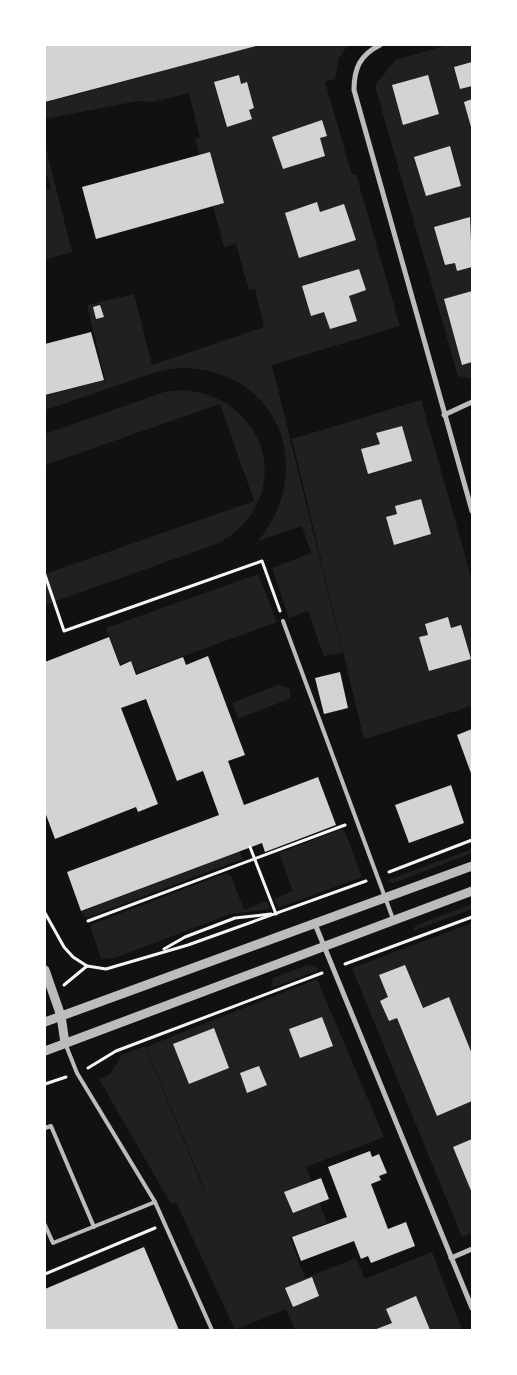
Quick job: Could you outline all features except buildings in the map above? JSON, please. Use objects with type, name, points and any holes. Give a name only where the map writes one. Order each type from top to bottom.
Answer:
[{"type":"street","points":[[380,45],[368,51],[360,60],[354,79],[354,90],[472,511]]},
{"type":"street","points":[[444,415],[472,402]]},
{"type":"street","points":[[45,1022],[472,866]]},
{"type":"street","points":[[45,1051],[472,891]]},
{"type":"street","points":[[315,924],[472,1308]]},
{"type":"street","points":[[45,970],[61,1016],[65,1043]]},
{"type":"street","points":[[451,1258],[472,1249]]},
{"type":"lane","points":[[283,621],[393,921]]},
{"type":"lane","points":[[65,1043],[77,1073],[154,1202],[212,1330]]},
{"type":"lane","points":[[45,1128],[51,1126],[94,1226]]},
{"type":"lane","points":[[45,1225],[53,1243],[154,1202]]},
{"type":"path","points":[[45,575],[64,631],[262,561],[283,621]]},
{"type":"path","points":[[88,921],[346,825]]},
{"type":"path","points":[[250,847],[276,914]]},
{"type":"path","points":[[45,913],[64,947],[72,957],[87,966],[106,969],[121,966],[160,951],[188,945],[276,914]]},
{"type":"path","points":[[160,951],[185,936],[235,918],[276,914]]},
{"type":"path","points":[[345,964],[472,917]]},
{"type":"path","points":[[45,1084],[97,1065],[116,1051],[322,973]]},
{"type":"path","points":[[45,1274],[165,1224]]},
{"type":"shaded area","points":[[259,45],[348,45],[339,58],[335,79],[325,82],[352,175],[356,174],[400,326],[272,365],[343,653],[324,656],[308,611],[289,618],[272,568],[311,553],[302,526],[258,541],[276,513],[285,484],[286,456],[279,429],[264,405],[244,386],[216,373],[176,368],[153,373],[45,410],[45,396],[105,380],[87,305],[134,294],[152,365],[264,327],[255,289],[249,290],[236,244],[224,247],[195,139],[200,137],[189,93],[152,102],[138,101],[45,119],[45,103]]},
{"type":"shaded area","points":[[448,45],[472,45],[472,379],[458,376],[375,86],[395,60]]},
{"type":"shaded area","points":[[45,144],[72,252],[45,260],[45,190],[51,188],[48,177],[45,177]]},
{"type":"shaded area","points":[[183,390],[213,397],[236,411],[253,430],[263,453],[264,477],[258,502],[243,524],[219,543],[45,605],[45,574],[254,501],[220,404],[45,465],[45,434],[164,392]]},
{"type":"shaded area","points":[[421,400],[472,580],[472,706],[364,739],[292,439]]},
{"type":"shaded area","points":[[258,574],[277,622],[137,673],[131,660],[120,664],[106,628]]},
{"type":"shaded area","points":[[278,685],[289,688],[291,698],[238,719],[232,703]]},
{"type":"shaded area","points":[[341,829],[345,832],[362,877],[278,908],[274,899],[293,891],[279,853]]},
{"type":"shaded area","points":[[472,849],[470,854],[393,883],[388,880]]},
{"type":"shaded area","points":[[240,851],[242,859],[87,918],[81,912]]},
{"type":"shaded area","points":[[226,873],[231,876],[244,910],[267,901],[270,909],[230,914],[115,958],[101,959],[90,925]]},
{"type":"shaded area","points":[[472,904],[472,909],[413,931],[415,926]]},
{"type":"shaded area","points":[[472,923],[472,1233],[462,1237],[352,968]]},
{"type":"shaded area","points":[[308,965],[314,966],[319,970],[271,988],[273,978]]},
{"type":"shaded area","points":[[317,979],[384,1137],[306,1167],[327,1223],[290,1237],[305,1278],[356,1258],[365,1279],[432,1252],[462,1330],[295,1330],[286,1309],[235,1330],[176,1202],[171,1204],[99,1079],[110,1074],[122,1055],[145,1046],[204,1190],[195,1194],[205,1190],[146,1047]]}]
